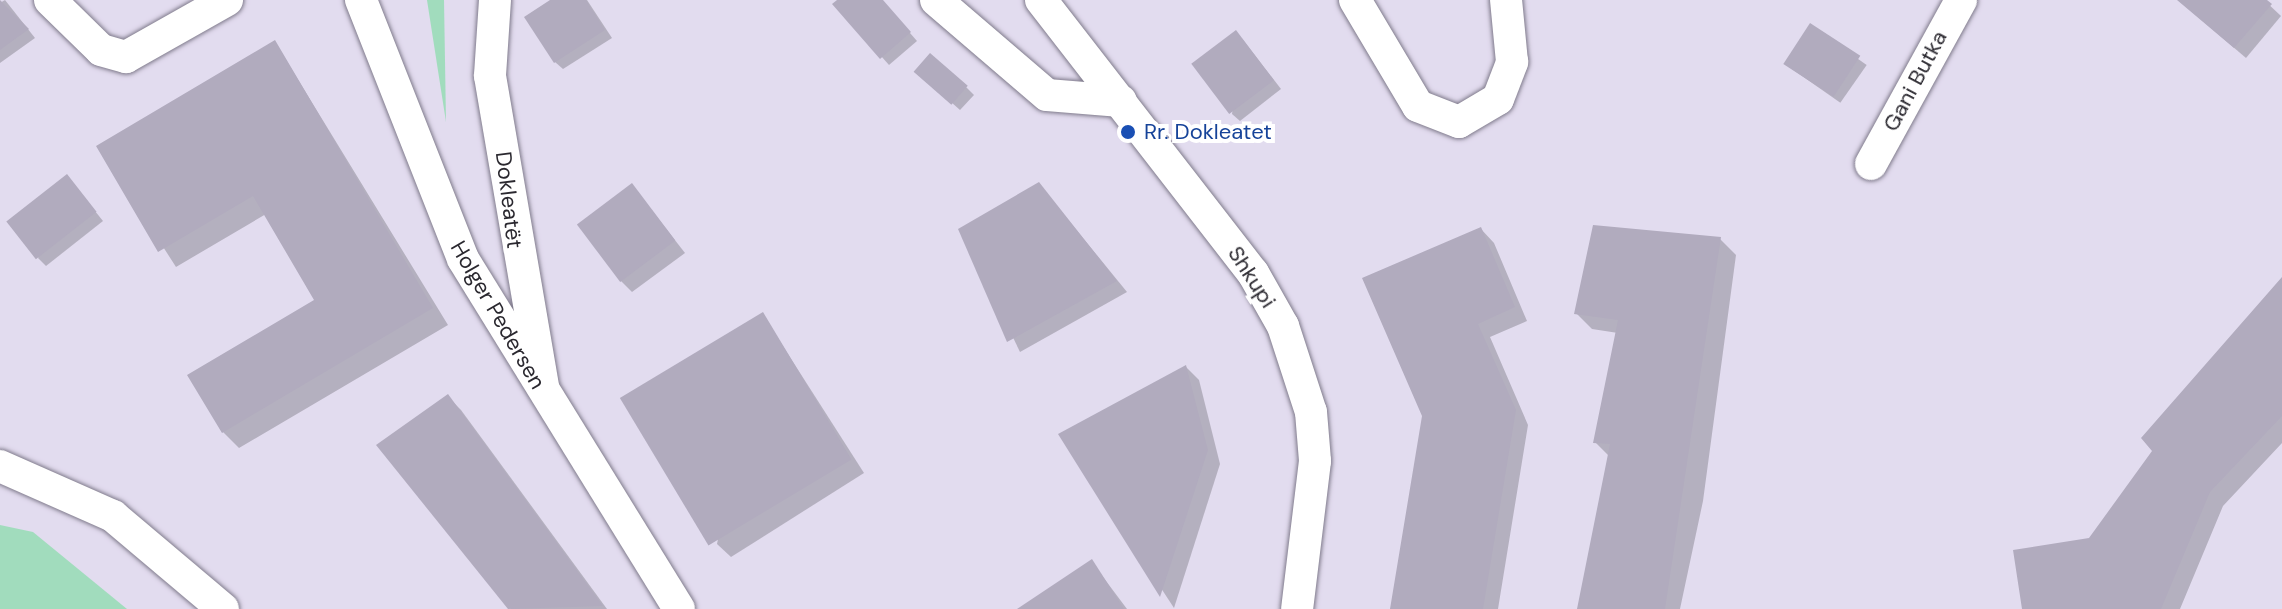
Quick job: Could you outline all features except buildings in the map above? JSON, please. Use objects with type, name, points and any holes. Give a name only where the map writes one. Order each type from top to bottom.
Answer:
[{"type":"street","points":[[50,0],[101,50],[126,57],[227,0]]},
{"type":"street","name":"Holger Pedersen","points":[[361,0],[434,197],[544,397],[679,609]]},
{"type":"street","name":"Dokleatët","points":[[495,0],[490,76],[544,397]]},
{"type":"street","points":[[936,0],[1047,95],[1121,101]]},
{"type":"street","name":"Shkupi","points":[[1041,0],[1253,273],[1302,373],[1315,461],[1297,609]]},
{"type":"street","points":[[1355,0],[1418,106],[1459,122],[1498,99],[1507,75],[1506,0]]},
{"type":"street","name":"Gani Butka","points":[[1871,164],[1961,0]]},
{"type":"street","points":[[0,466],[113,516],[223,609]]},
{"type":"green space","points":[[427,0],[444,0],[446,122]]},
{"type":"green space","points":[[0,525],[33,532],[127,609],[0,609]]},
{"type":"place","name":"Rr. Dokleatet","points":[[1128,132]]}]
